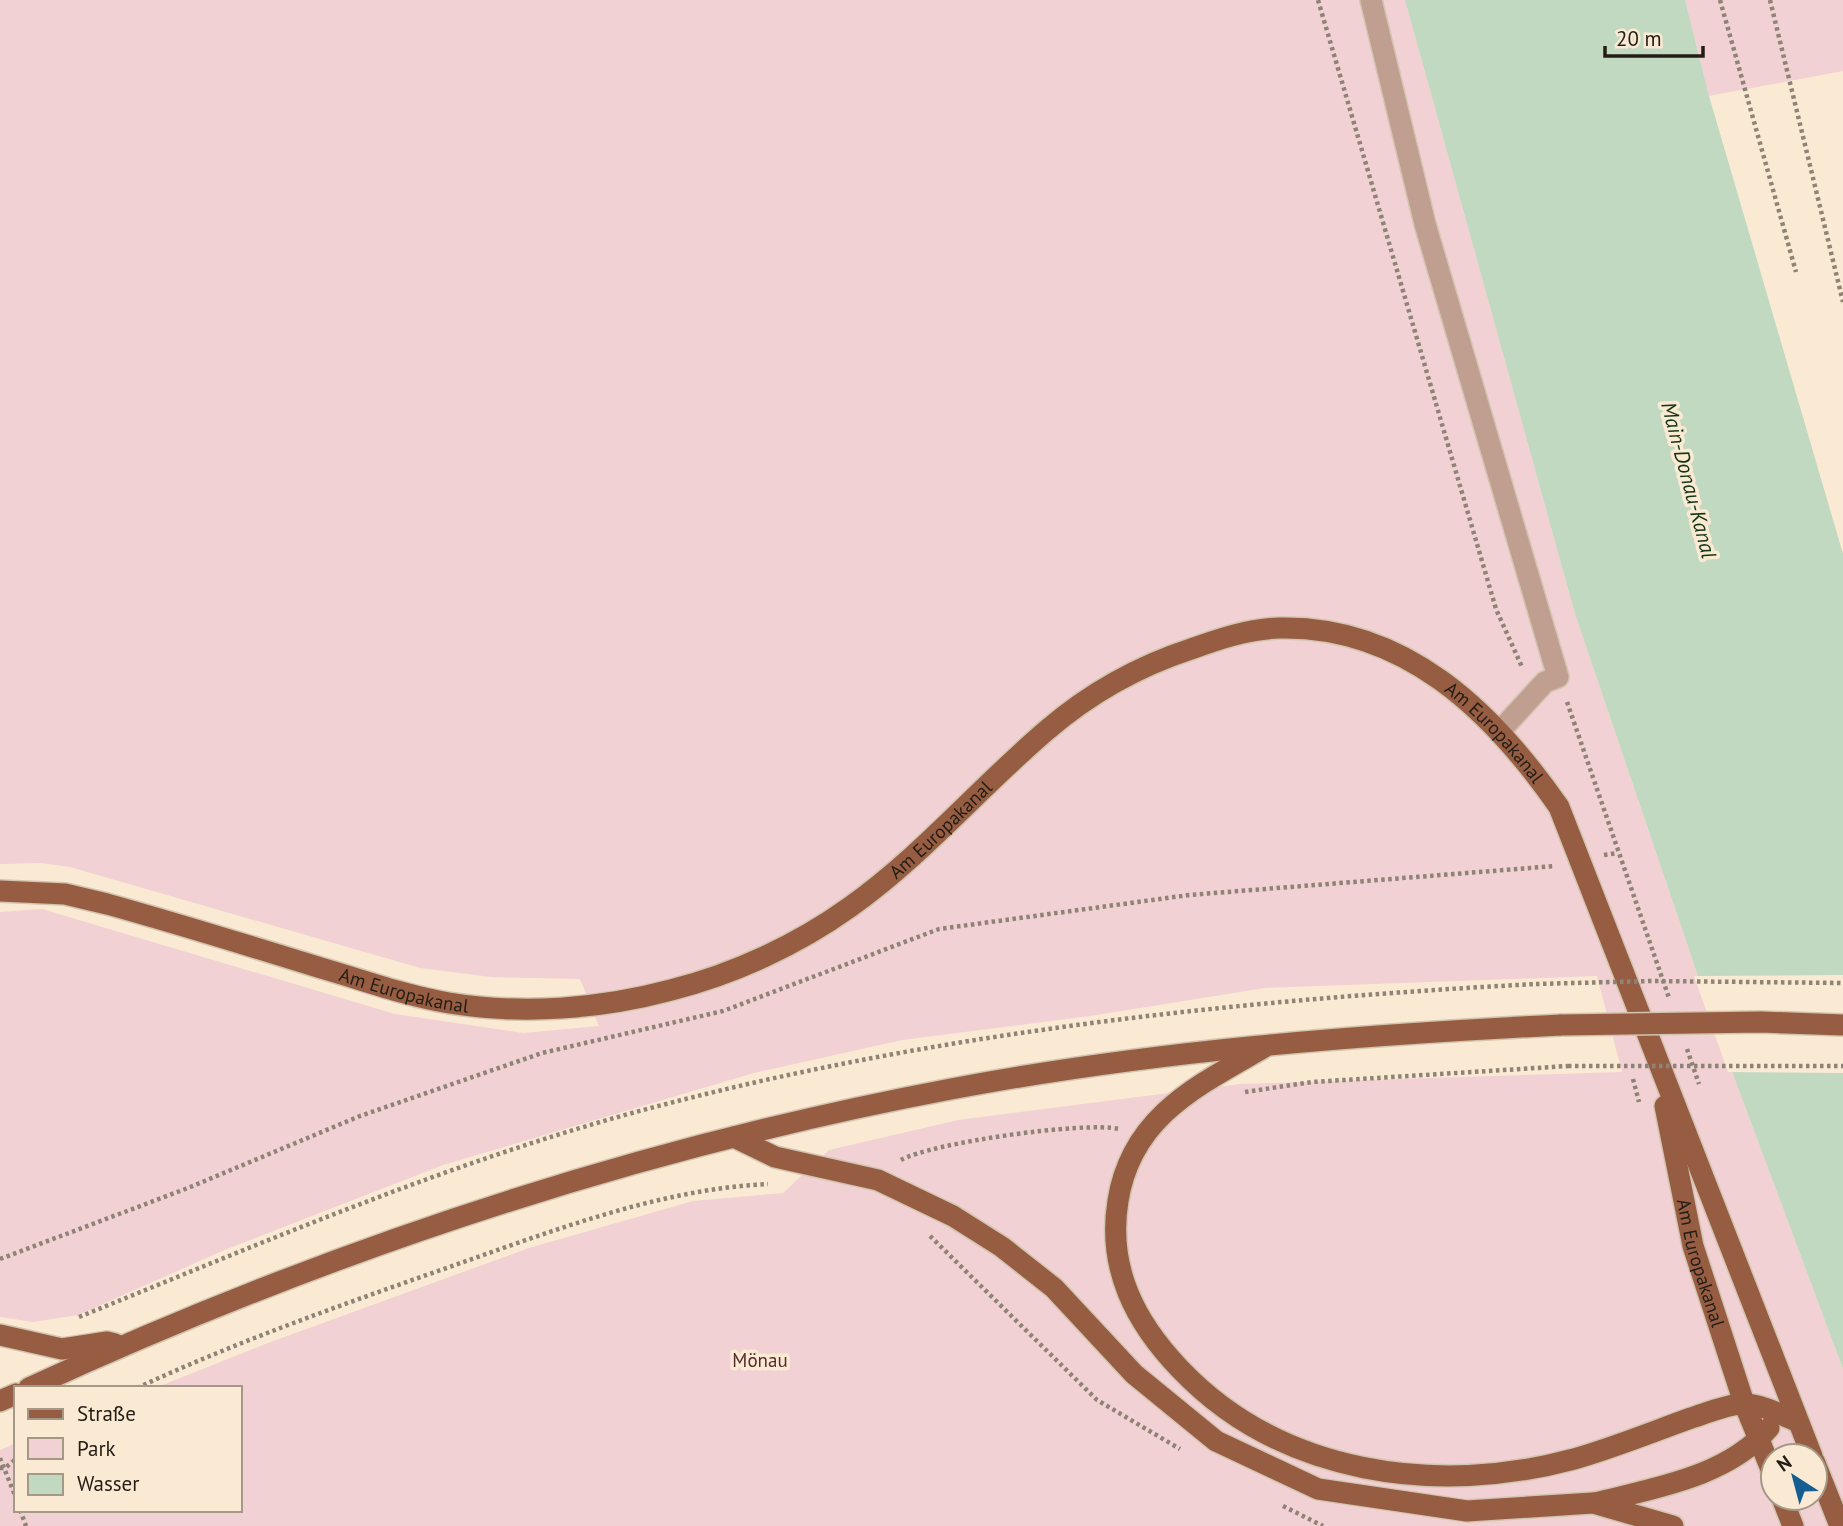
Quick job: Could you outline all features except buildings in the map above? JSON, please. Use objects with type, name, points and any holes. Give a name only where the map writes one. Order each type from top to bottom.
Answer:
[{"type":"main road","name":"Am Europakanal","points":[[0,891],[65,894],[107,904],[448,1003],[493,1008],[583,1006],[660,993],[718,976],[807,935],[887,879],[1049,728],[1079,706],[1143,668],[1243,632],[1278,628],[1315,630],[1384,649],[1447,682],[1500,730],[1559,807],[1806,1442]]},
{"type":"main road","points":[[33,1386],[120,1346],[443,1223],[587,1177],[734,1137],[950,1089],[1105,1064],[1271,1044],[1405,1032],[1561,1025],[1761,1022],[1843,1025]]},
{"type":"main road","points":[[1271,1044],[1175,1100],[1144,1137],[1128,1163],[1116,1214],[1119,1266],[1139,1320],[1156,1343],[1218,1405],[1270,1438],[1317,1457],[1364,1468],[1440,1475],[1510,1472],[1576,1459],[1716,1410],[1744,1403],[1798,1422]]},
{"type":"main road","name":"Am Europakanal","points":[[1652,1046],[1693,1246],[1744,1403],[1760,1442]]},
{"type":"main road","points":[[734,1137],[775,1157],[878,1180],[953,1216],[1002,1247],[1054,1288],[1134,1374],[1216,1441],[1318,1489],[1467,1511],[1593,1503],[1687,1479],[1735,1456],[1759,1439],[1777,1413],[1784,1386]]},
{"type":"main road","points":[[0,1335],[62,1349],[107,1342],[120,1346]]},
{"type":"main road","points":[[1829,1498],[1840,1526]]},
{"type":"main road","points":[[1593,1503],[1673,1526]]},
{"type":"lane","points":[[1371,0],[1425,225],[1558,677],[1545,682],[1500,730]]},
{"type":"path","points":[[1318,0],[1496,609],[1534,693]]},
{"type":"path","points":[[1720,0],[1796,272]]},
{"type":"path","points":[[1770,0],[1843,302]]},
{"type":"path","points":[[1558,677],[1617,853]]},
{"type":"path","points":[[0,1259],[188,1188],[360,1116],[542,1053],[723,1011],[939,929],[1189,895],[1552,867]]},
{"type":"path","points":[[1536,985],[1652,981],[1843,983]]},
{"type":"path","points":[[1568,1066],[1843,1066]]},
{"type":"path","points":[[142,1386],[303,1318],[542,1235],[670,1198],[732,1186],[779,1184]]},
{"type":"path","points":[[920,1227],[1097,1400],[1191,1456]]},
{"type":"path","points":[[0,1458],[14,1493]]},
{"type":"path","points":[[1274,1501],[1323,1526]]},
{"type":"green space","name":"Mönau","points":[[0,0],[1405,0],[1575,614],[1715,1026],[1843,1369],[1843,1526],[0,1526],[0,1450],[14,1444],[14,1512],[242,1512],[242,1386],[160,1386],[268,1343],[529,1248],[693,1201],[783,1193],[829,1150],[958,1120],[1240,1084],[1622,1072],[1597,976],[1265,988],[1090,1016],[902,1040],[754,1073],[443,1165],[227,1249],[78,1315],[33,1322],[0,1317],[0,912],[42,909],[395,1014],[523,1033],[599,1026],[580,979],[491,977],[420,968],[70,867],[41,863],[0,864]]},
{"type":"green space","points":[[1685,0],[1843,0],[1843,71],[1709,96]]},
{"type":"water","name":"Main-Donau-Kanal","points":[[1405,0],[1685,0],[1709,96],[1843,554],[1843,1369],[1715,1026],[1575,614]]},
{"type":"pier","points":[[1843,975],[1843,1073],[1728,1072],[1694,976]]}]
